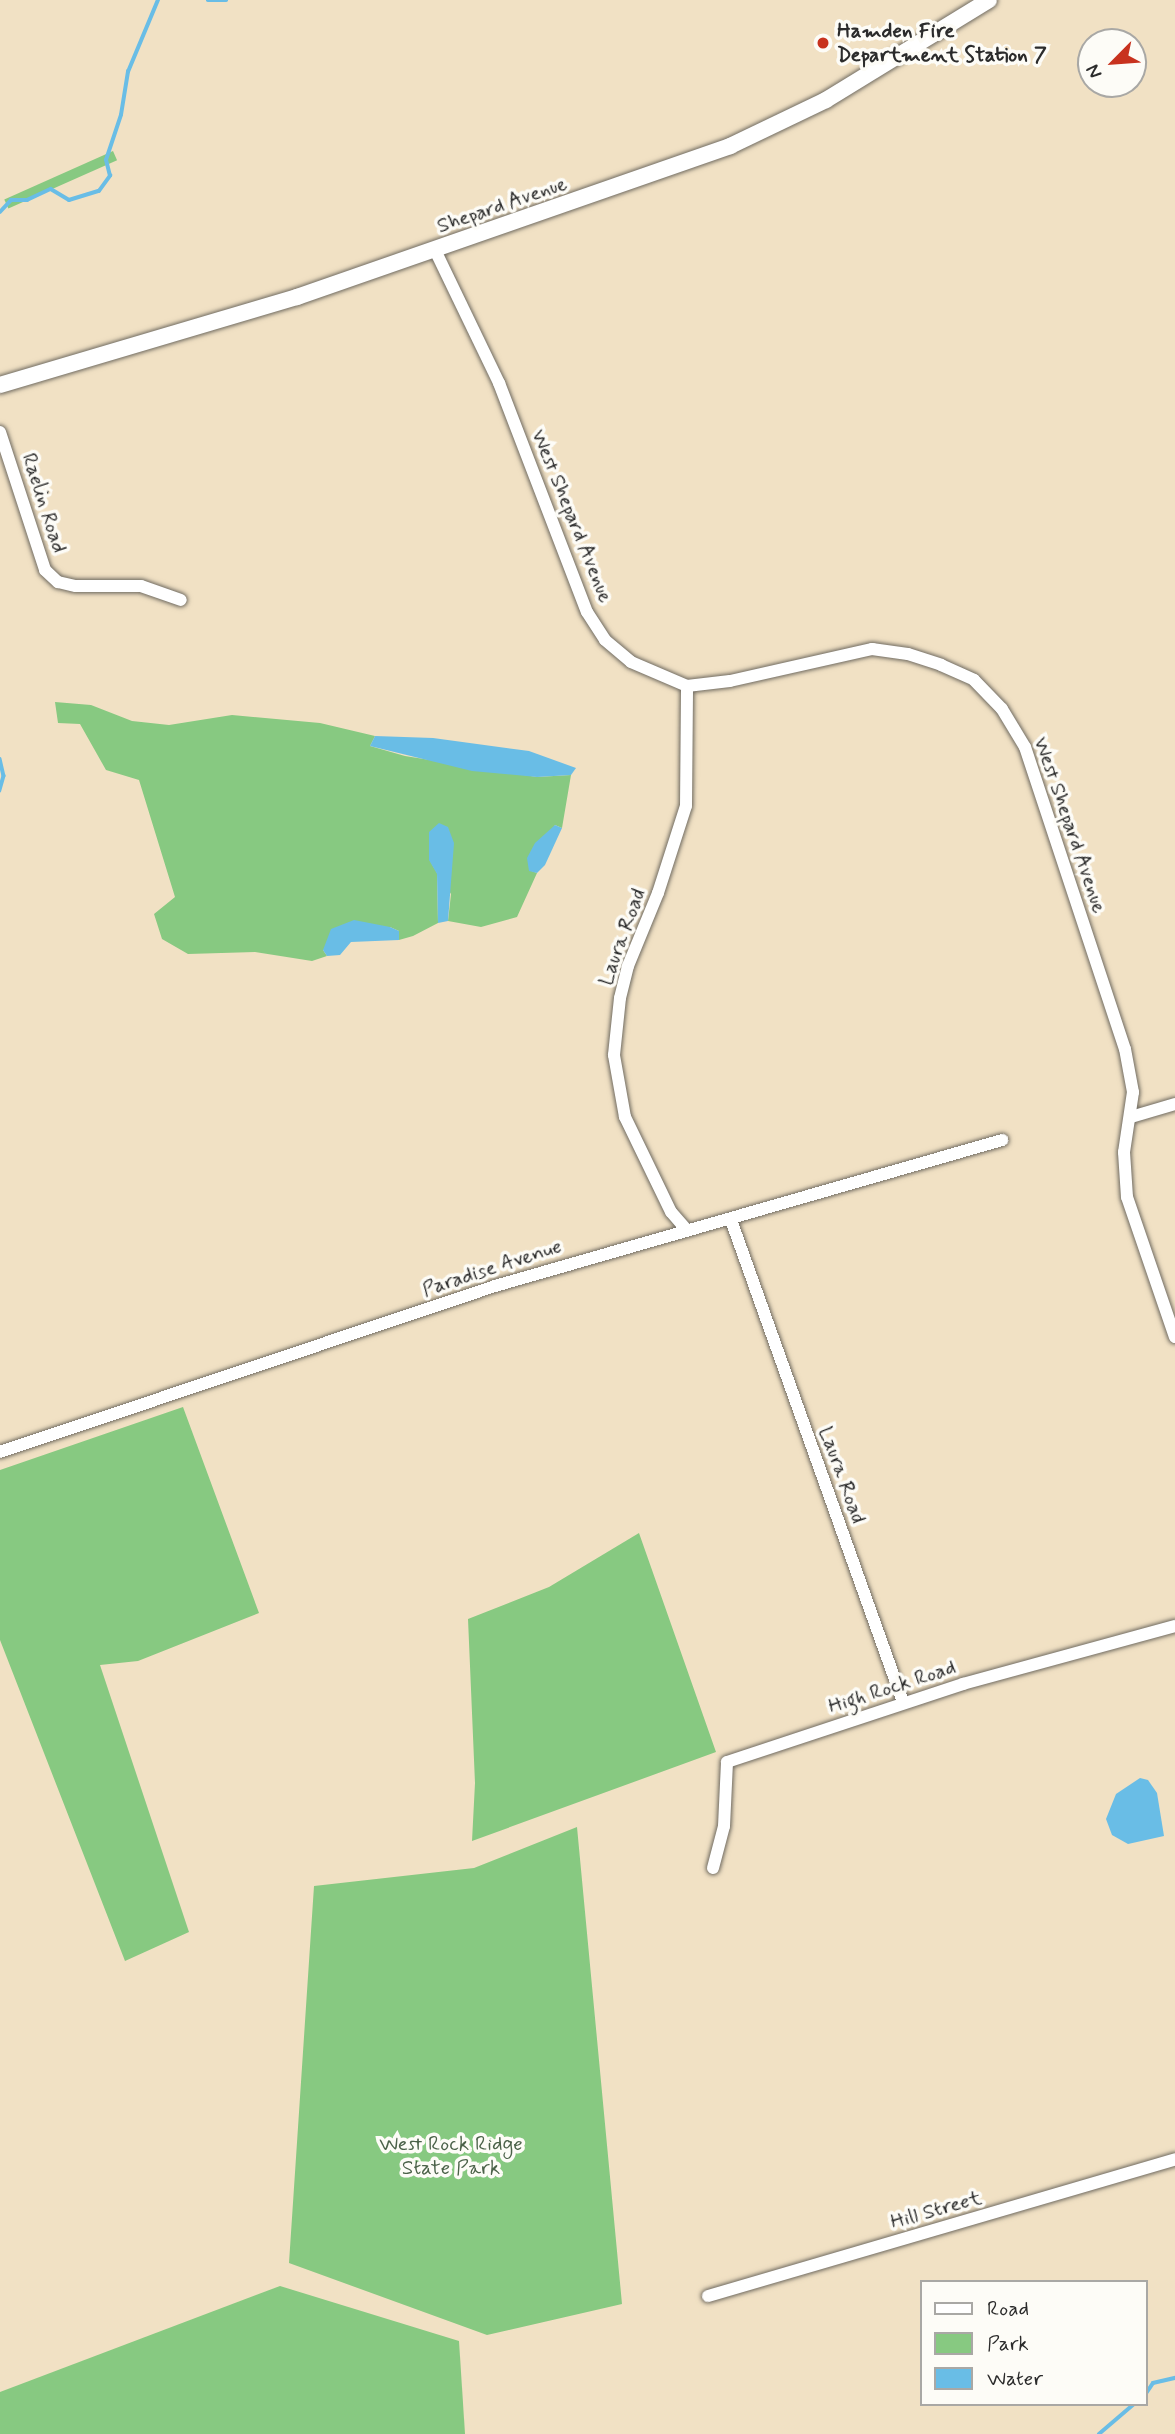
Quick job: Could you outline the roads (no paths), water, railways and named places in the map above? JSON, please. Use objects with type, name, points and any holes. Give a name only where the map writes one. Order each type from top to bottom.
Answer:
[{"type":"main road","name":"Shepard Avenue","points":[[0,385],[254,311],[730,146],[826,100],[989,0]]},
{"type":"street","name":"West Shepard Avenue","points":[[435,250],[499,383],[587,612],[605,639],[631,662],[687,686],[730,681],[872,649],[908,654],[974,680],[1002,709],[1025,747],[1125,1049],[1133,1091],[1124,1152],[1127,1197],[1175,1337]]},
{"type":"street","name":"Raelin Road","points":[[0,432],[46,570],[52,576],[76,586],[141,586],[181,600]]},
{"type":"street","name":"Laura Road","points":[[685,1228],[671,1212],[625,1117],[614,1055],[620,998],[628,966],[658,893],[686,806],[687,686]]},
{"type":"street","points":[[1131,1116],[1175,1104]]},
{"type":"street","name":"Paradise Avenue","points":[[0,1452],[371,1326],[685,1228],[731,1220],[1002,1140]]},
{"type":"street","name":"Laura Road","points":[[731,1220],[903,1702]]},
{"type":"street","name":"High Rock Road","points":[[713,1868],[724,1826],[727,1762],[903,1702],[1175,1626]]},
{"type":"street","name":"Hill Street","points":[[708,2296],[1175,2159]]},
{"type":"water","points":[[375,736],[433,738],[529,751],[576,768],[571,775],[537,777],[472,771],[370,746]]},
{"type":"water","points":[[439,823],[448,827],[454,843],[448,921],[438,923],[437,874],[429,860],[429,832]]},
{"type":"water","points":[[555,825],[562,828],[545,865],[537,873],[529,871],[527,858],[535,843]]},
{"type":"water","points":[[354,920],[399,931],[399,940],[351,942],[340,955],[327,956],[323,950],[331,929]]},
{"type":"water","points":[[1140,1778],[1148,1780],[1157,1793],[1164,1836],[1128,1844],[1112,1835],[1106,1819],[1116,1794]]},
{"type":"waterway","points":[[0,212],[11,200],[27,200],[51,189],[69,200],[99,191],[110,176],[106,160],[121,115],[128,72],[158,0]]},
{"type":"waterway","points":[[208,0],[226,0]]},
{"type":"waterway","points":[[0,759],[4,776],[0,790]]},
{"type":"waterway","points":[[1147,2392],[1153,2383],[1175,2378]]},
{"type":"waterway","points":[[1099,2434],[1132,2406]]},
{"type":"place","name":"Hamden Fire Department Station 7","points":[[823,43]]},
{"type":"park label","name":"West Rock Ridge State Park","points":[[451,2156]]}]
